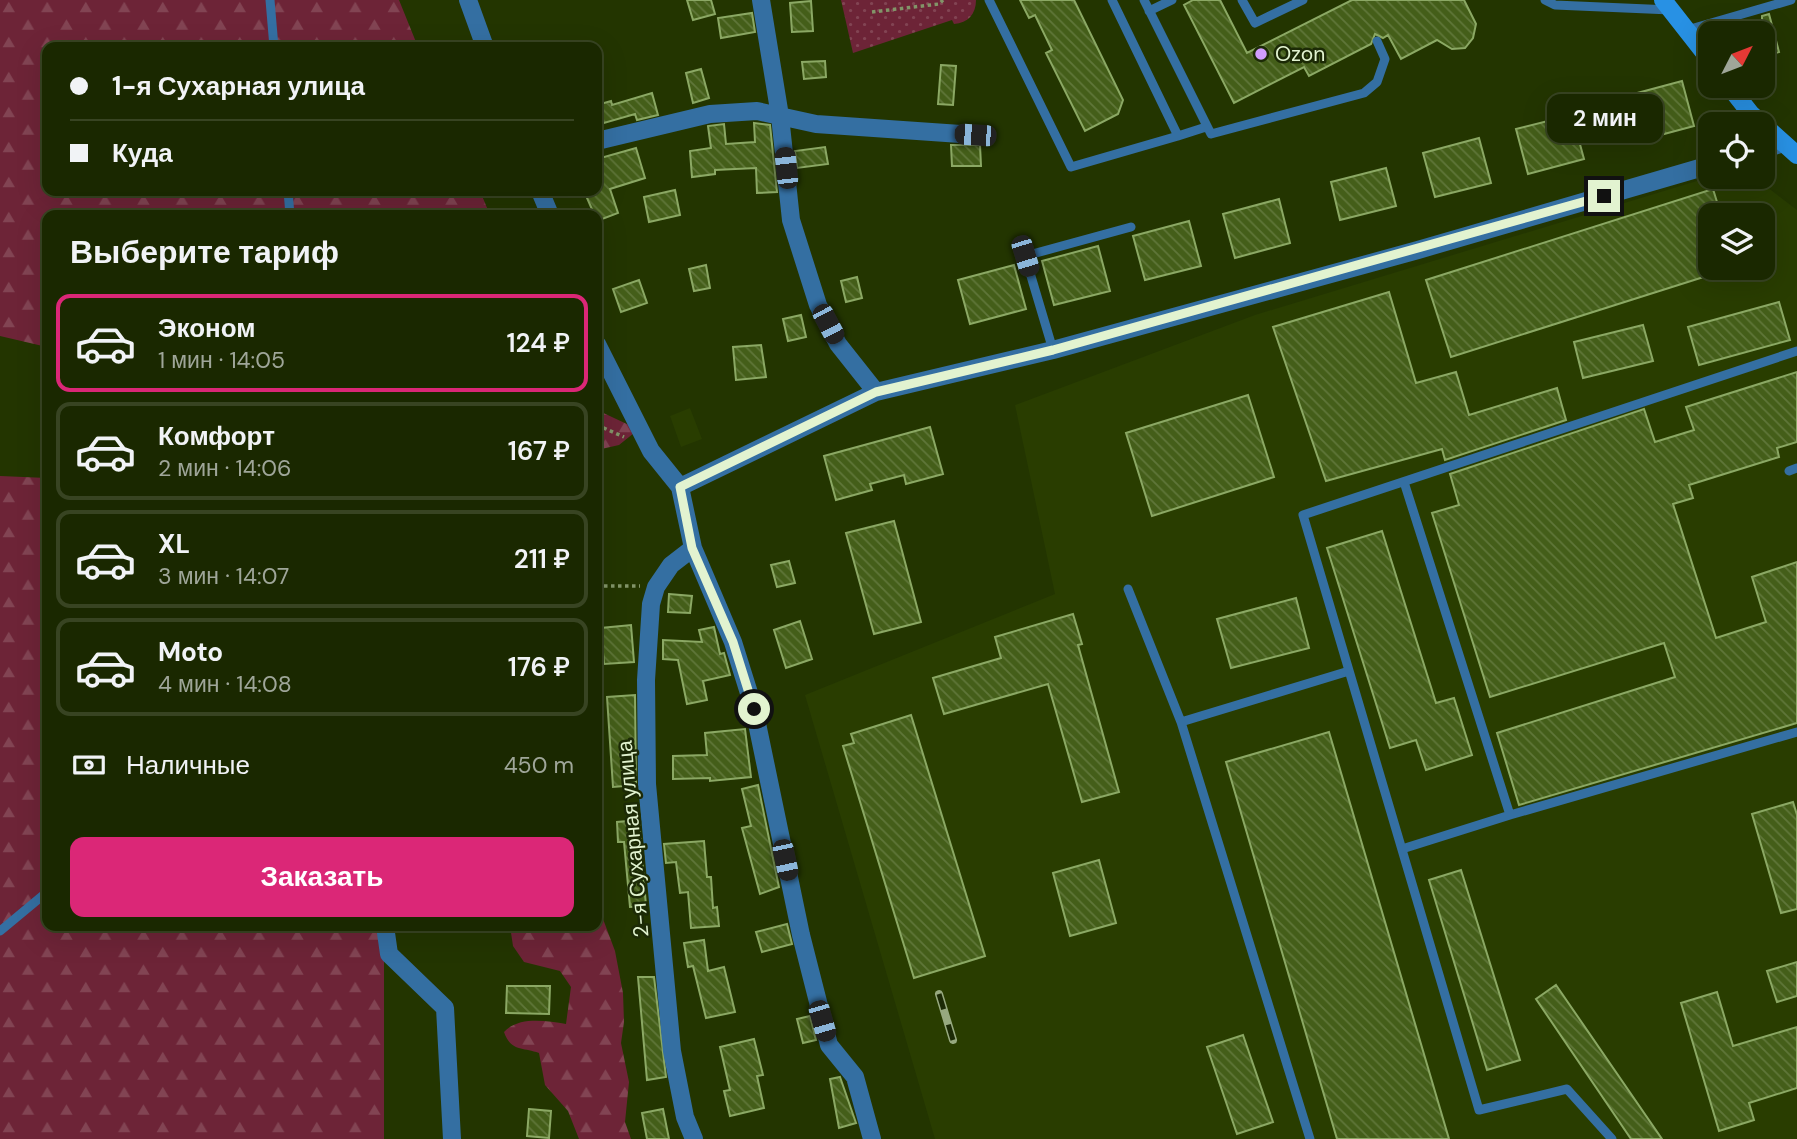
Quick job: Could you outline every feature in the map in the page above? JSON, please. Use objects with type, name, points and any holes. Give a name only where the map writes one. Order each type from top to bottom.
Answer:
[{"type":"street","points":[[468,0],[483,42]]},
{"type":"street","points":[[761,0],[780,116],[791,220],[818,305],[838,344],[876,392]]},
{"type":"street","points":[[1667,5],[1698,44]]},
{"type":"street","points":[[1738,98],[1751,114],[1790,149]]},
{"type":"street","points":[[602,140],[710,114],[757,111],[816,124],[975,135]]},
{"type":"street","points":[[680,487],[876,392],[1053,350],[1418,250],[1698,168]]},
{"type":"street","points":[[602,354],[651,451],[680,487],[692,548],[733,642],[754,709],[801,935],[828,1045],[855,1077],[872,1139]]},
{"type":"street","name":"2-я Сухарная улица","points":[[692,548],[671,565],[656,587],[651,604],[646,680],[647,784],[672,1051],[685,1117],[694,1139]]},
{"type":"street","points":[[385,931],[389,954],[445,1008],[452,1139]]},
{"type":"lane","points":[[270,0],[274,42]]},
{"type":"lane","points":[[989,0],[1071,167],[1206,127]]},
{"type":"lane","points":[[1112,0],[1178,135]]},
{"type":"lane","points":[[1144,0],[1206,127],[1213,135],[1364,93],[1377,82],[1385,59],[1377,41]]},
{"type":"lane","points":[[1149,11],[1172,0]]},
{"type":"lane","points":[[1242,0],[1253,21],[1258,23],[1303,0]]},
{"type":"lane","points":[[1545,0],[1555,5],[1667,5]]},
{"type":"lane","points":[[1687,30],[1791,0]]},
{"type":"lane","points":[[1053,350],[1025,256],[1131,227]]},
{"type":"lane","points":[[1612,1139],[1567,1089],[1479,1110],[1303,515],[1797,351]]},
{"type":"lane","points":[[1404,482],[1510,815]]},
{"type":"lane","points":[[1128,589],[1181,722],[1310,1139]]},
{"type":"lane","points":[[1181,722],[1349,671]]},
{"type":"lane","points":[[1402,849],[1797,732]]},
{"type":"lane","points":[[0,931],[42,896]]},
{"type":"path","points":[[872,12],[939,4],[943,0]]},
{"type":"path","points":[[602,586],[656,587]]},
{"type":"shaded area","points":[[1698,181],[1698,189],[1770,189],[1797,210],[1797,1139],[935,1139],[805,695],[1055,594],[1015,405],[1255,315]]},
{"type":"shaded area","points":[[690,408],[702,439],[681,447],[670,416]]},
{"type":"green space","points":[[0,0],[399,0],[416,42],[42,42],[42,196],[482,196],[488,210],[42,210],[42,346],[0,336]]},
{"type":"green space","points":[[841,0],[976,0],[976,5],[973,13],[963,22],[954,24],[952,20],[853,53]]},
{"type":"green space","points":[[602,412],[629,425],[634,433],[619,445],[602,449]]},
{"type":"green space","points":[[0,476],[42,478],[42,931],[384,931],[384,1139],[0,1139]]},
{"type":"green space","points":[[602,916],[615,951],[623,993],[624,1022],[621,1043],[629,1082],[625,1122],[631,1139],[579,1139],[568,1111],[545,1085],[539,1053],[518,1048],[510,1043],[504,1032],[517,1024],[542,1021],[566,1024],[571,987],[560,971],[524,962],[513,946],[511,931],[602,931]]},
{"type":"building","points":[[687,0],[711,0],[715,14],[693,20]]},
{"type":"building","points":[[1020,0],[1074,0],[1123,100],[1118,114],[1085,131],[1046,53],[1052,50],[1035,15],[1029,18]]},
{"type":"building","points":[[1193,0],[1220,0],[1247,53],[1352,0],[1464,0],[1476,24],[1473,38],[1465,48],[1452,49],[1437,40],[1401,59],[1388,35],[1383,38],[1375,34],[1371,44],[1309,76],[1304,67],[1234,103],[1184,5]]},
{"type":"building","points":[[811,1],[813,31],[792,32],[790,3]]},
{"type":"building","points":[[752,13],[755,32],[721,38],[718,18]]},
{"type":"building","points":[[1769,14],[1771,21],[1762,21],[1762,16]]},
{"type":"building","points":[[1775,37],[1779,52],[1775,53]]},
{"type":"building","points":[[825,61],[826,77],[804,79],[802,62]]},
{"type":"building","points":[[941,65],[956,66],[953,105],[938,104]]},
{"type":"building","points":[[701,69],[709,98],[693,103],[686,73]]},
{"type":"building","points":[[1682,81],[1694,126],[1638,141],[1626,96]]},
{"type":"building","points":[[652,93],[658,115],[637,120],[635,114],[602,124],[602,104],[611,101],[612,105]]},
{"type":"building","points":[[1572,115],[1584,159],[1528,174],[1516,129]]},
{"type":"building","points":[[754,123],[770,125],[777,192],[757,193],[756,168],[715,170],[715,174],[692,177],[690,151],[711,148],[708,126],[724,124],[726,144],[755,142]]},
{"type":"building","points":[[1479,138],[1491,183],[1435,197],[1423,153]]},
{"type":"building","points":[[951,145],[980,145],[981,166],[952,166]]},
{"type":"building","points":[[825,147],[828,164],[797,168],[795,151]]},
{"type":"building","points":[[636,148],[645,178],[610,189],[618,213],[602,219],[602,210],[592,210],[586,196],[602,196],[602,158]]},
{"type":"building","points":[[1386,168],[1396,206],[1340,220],[1331,182]]},
{"type":"building","points":[[1713,189],[1717,203],[1698,203],[1698,279],[1451,357],[1426,280]]},
{"type":"building","points":[[675,190],[680,215],[649,222],[644,197]]},
{"type":"building","points":[[1279,199],[1290,243],[1235,258],[1223,214]]},
{"type":"building","points":[[1189,221],[1201,266],[1145,280],[1133,236]]},
{"type":"building","points":[[1098,246],[1110,291],[1054,305],[1042,261]]},
{"type":"building","points":[[706,265],[710,288],[694,291],[689,269]]},
{"type":"building","points":[[1014,265],[1026,309],[970,324],[958,280]]},
{"type":"building","points":[[857,277],[862,298],[846,302],[841,281]]},
{"type":"building","points":[[639,280],[647,303],[621,312],[613,289]]},
{"type":"building","points":[[1389,292],[1416,383],[1456,372],[1469,415],[1557,388],[1566,420],[1445,460],[1442,449],[1326,481],[1273,327]]},
{"type":"building","points":[[1779,302],[1790,340],[1699,365],[1688,327]]},
{"type":"building","points":[[801,315],[806,337],[788,341],[783,319]]},
{"type":"building","points":[[1643,325],[1653,361],[1583,378],[1574,342]]},
{"type":"building","points":[[761,345],[766,377],[736,380],[733,347]]},
{"type":"building","points":[[1797,372],[1797,442],[1777,448],[1779,457],[1689,485],[1693,498],[1673,504],[1716,638],[1766,622],[1752,577],[1797,562],[1797,723],[1519,805],[1497,733],[1675,677],[1664,643],[1490,697],[1432,513],[1459,505],[1450,474],[1644,409],[1655,442],[1694,430],[1686,407]]},
{"type":"building","points":[[1248,395],[1274,477],[1152,516],[1126,433]]},
{"type":"building","points":[[930,427],[943,474],[906,484],[904,475],[870,484],[872,490],[836,500],[824,456]]},
{"type":"building","points":[[894,521],[921,622],[874,634],[846,533]]},
{"type":"building","points":[[1382,531],[1436,703],[1454,698],[1472,755],[1426,770],[1416,740],[1390,748],[1327,548]]},
{"type":"building","points":[[789,561],[795,583],[777,587],[771,565]]},
{"type":"building","points":[[669,594],[692,596],[690,613],[668,612]]},
{"type":"building","points":[[1296,598],[1309,648],[1231,668],[1217,619]]},
{"type":"building","points":[[1073,614],[1082,644],[1078,645],[1119,792],[1082,802],[1048,684],[944,714],[933,678],[1001,658],[995,637]]},
{"type":"building","points":[[800,621],[812,659],[786,668],[774,630]]},
{"type":"building","points":[[631,625],[634,662],[604,664],[602,628]]},
{"type":"building","points":[[714,627],[720,654],[724,653],[730,675],[703,681],[707,700],[687,704],[678,660],[663,659],[663,640],[702,642],[699,630]]},
{"type":"building","points":[[635,695],[636,785],[613,787],[607,697]]},
{"type":"building","points":[[911,715],[985,956],[914,978],[843,746],[854,743],[851,734]]},
{"type":"building","points":[[745,729],[751,777],[710,781],[710,778],[673,779],[673,756],[707,755],[705,733]]},
{"type":"building","points":[[1329,732],[1449,1139],[1337,1139],[1226,762]]},
{"type":"building","points":[[758,785],[779,887],[760,894],[742,828],[751,826],[742,789]]},
{"type":"building","points":[[1793,802],[1797,815],[1797,909],[1781,913],[1752,814]]},
{"type":"building","points":[[639,820],[646,906],[630,907],[624,842],[618,842],[617,822]]},
{"type":"building","points":[[704,841],[707,877],[711,877],[713,908],[717,907],[719,926],[691,928],[688,892],[680,893],[676,862],[666,863],[664,844]]},
{"type":"building","points":[[1099,860],[1116,923],[1070,936],[1053,873]]},
{"type":"building","points":[[1461,870],[1520,1060],[1487,1070],[1429,880]]},
{"type":"building","points":[[787,924],[792,944],[762,952],[756,932]]},
{"type":"building","points":[[704,940],[708,971],[724,967],[735,1012],[706,1018],[693,966],[688,967],[684,943]]},
{"type":"building","points":[[1797,962],[1797,996],[1777,1002],[1767,971]]},
{"type":"building","points":[[638,977],[654,977],[666,1077],[647,1080]]},
{"type":"building","points":[[1556,985],[1662,1139],[1631,1139],[1536,999]]},
{"type":"building","points":[[507,986],[550,986],[549,1014],[506,1013]]},
{"type":"building","points":[[1717,992],[1733,1046],[1797,1027],[1797,1088],[1749,1103],[1754,1120],[1719,1131],[1681,1003]]},
{"type":"building","points":[[810,1016],[816,1040],[803,1043],[797,1019]]},
{"type":"building","points":[[1243,1035],[1273,1122],[1237,1134],[1207,1047]]},
{"type":"building","points":[[754,1039],[763,1075],[757,1076],[764,1108],[730,1116],[724,1091],[730,1090],[720,1047]]},
{"type":"building","points":[[840,1077],[856,1123],[839,1128],[830,1079]]},
{"type":"building","points":[[529,1109],[551,1111],[549,1138],[527,1136]]},
{"type":"building","points":[[663,1109],[669,1139],[647,1139],[642,1113]]},
{"type":"railway","points":[[939,994],[953,1040]]},
{"type":"place","name":"Ozon","points":[[1261,54]]},
{"type":"route","points":[[754,709],[733,642],[692,548],[690,524],[680,487],[876,392],[1053,350],[1604,196]]}]
